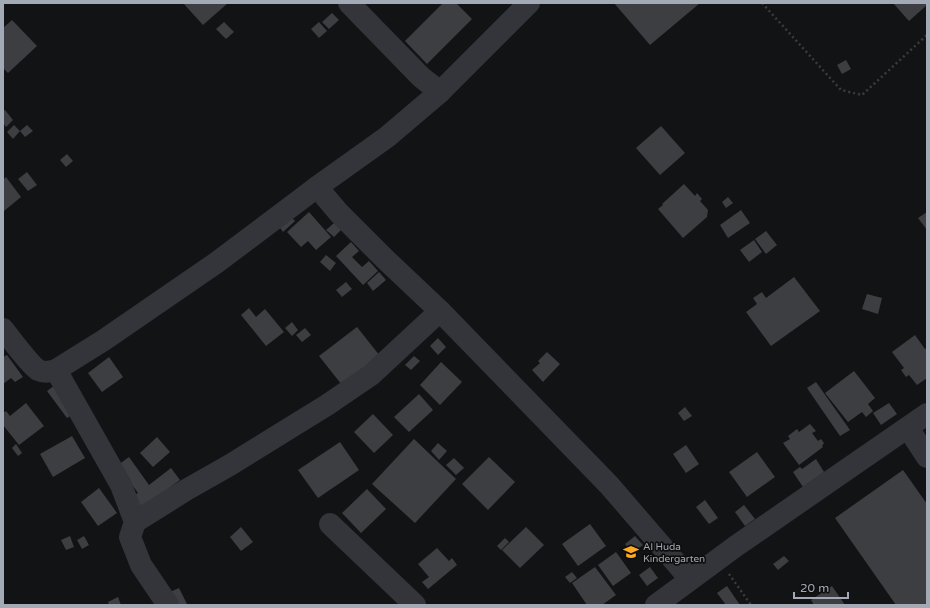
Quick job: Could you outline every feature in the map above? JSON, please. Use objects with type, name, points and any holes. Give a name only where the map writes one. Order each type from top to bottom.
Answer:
[{"type":"street","points":[[349,3],[421,77],[440,92]]},
{"type":"street","points":[[3,329],[38,370],[48,372],[56,370],[104,340],[216,263],[386,137],[440,92],[529,3]]},
{"type":"street","points":[[317,187],[354,229],[440,312],[609,485],[690,579]]},
{"type":"street","points":[[135,522],[327,405],[371,375],[440,312]]},
{"type":"street","points":[[56,370],[121,485],[135,522],[130,537],[141,565],[168,605]]},
{"type":"street","points":[[656,605],[718,559],[927,414]]},
{"type":"street","points":[[908,428],[927,457]]},
{"type":"street","points":[[330,524],[415,605]]},
{"type":"path","points":[[762,3],[840,90],[862,96],[927,35]]},
{"type":"path","points":[[718,559],[751,605]]},
{"type":"building","points":[[183,3],[228,3],[203,25]]},
{"type":"building","points":[[443,3],[456,3],[472,19],[427,64],[405,41]]},
{"type":"building","points":[[614,3],[700,3],[650,45]]},
{"type":"building","points":[[893,3],[927,3],[927,5],[909,21]]},
{"type":"building","points":[[332,13],[339,20],[329,29],[322,22]]},
{"type":"building","points":[[12,20],[37,46],[8,73],[3,68],[3,28]]},
{"type":"building","points":[[224,22],[234,32],[226,39],[216,29]]},
{"type":"building","points":[[319,22],[327,31],[319,38],[311,29]]},
{"type":"building","points":[[846,60],[851,69],[842,74],[837,65]]},
{"type":"building","points":[[5,110],[13,120],[6,127],[3,123],[3,111]]},
{"type":"building","points":[[14,125],[20,131],[13,139],[7,132]]},
{"type":"building","points":[[27,125],[33,131],[25,137],[20,131]]},
{"type":"building","points":[[661,126],[685,153],[660,175],[636,148]]},
{"type":"building","points":[[67,154],[73,161],[66,167],[60,160]]},
{"type":"building","points":[[27,172],[37,185],[28,191],[18,179]]},
{"type":"building","points":[[6,177],[21,197],[4,211],[3,180]]},
{"type":"building","points":[[684,184],[695,196],[697,193],[702,199],[700,201],[708,210],[707,217],[683,238],[658,209]]},
{"type":"building","points":[[728,197],[733,203],[726,208],[722,202]]},
{"type":"building","points":[[741,210],[750,223],[728,238],[720,225]]},
{"type":"building","points":[[309,212],[331,237],[316,250],[308,241],[301,247],[287,232]]},
{"type":"building","points":[[927,212],[927,230],[918,218]]},
{"type":"building","points":[[289,215],[295,221],[283,232],[278,225]]},
{"type":"building","points":[[334,223],[341,230],[334,237],[326,230]]},
{"type":"building","points":[[766,231],[777,245],[766,254],[755,239]]},
{"type":"building","points":[[754,240],[762,252],[749,262],[740,250]]},
{"type":"building","points":[[351,242],[359,251],[352,257],[362,267],[369,261],[378,271],[363,285],[336,256]]},
{"type":"building","points":[[326,255],[336,263],[330,271],[320,262]]},
{"type":"building","points":[[379,272],[386,280],[373,291],[367,283]]},
{"type":"building","points":[[794,277],[820,311],[771,346],[746,312],[757,304],[753,298],[762,292],[766,298]]},
{"type":"building","points":[[346,282],[352,289],[342,297],[336,290]]},
{"type":"building","points":[[867,294],[882,298],[878,314],[862,309]]},
{"type":"building","points":[[249,308],[256,317],[265,309],[284,332],[266,346],[241,315]]},
{"type":"building","points":[[292,322],[298,330],[292,336],[285,328]]},
{"type":"building","points":[[357,327],[380,356],[342,385],[319,356]]},
{"type":"building","points":[[305,328],[311,335],[302,342],[296,335]]},
{"type":"building","points":[[915,335],[925,349],[927,348],[927,378],[917,385],[909,375],[906,377],[901,370],[904,368],[892,352]]},
{"type":"building","points":[[438,338],[446,347],[438,355],[430,346]]},
{"type":"building","points":[[547,352],[560,364],[543,382],[532,370],[540,363],[538,361]]},
{"type":"building","points":[[7,355],[23,377],[15,382],[11,378],[3,384],[3,357]]},
{"type":"building","points":[[414,356],[420,361],[411,370],[405,365]]},
{"type":"building","points":[[109,357],[123,377],[102,392],[88,373]]},
{"type":"building","points":[[441,362],[462,382],[440,405],[420,385]]},
{"type":"building","points":[[854,371],[875,398],[868,404],[873,411],[866,417],[862,412],[848,422],[825,393]]},
{"type":"building","points":[[816,382],[850,430],[840,436],[807,388]]},
{"type":"building","points":[[58,383],[78,411],[67,418],[47,391]]},
{"type":"building","points":[[419,394],[433,410],[409,432],[394,417]]},
{"type":"building","points":[[26,403],[44,426],[19,445],[3,425],[3,413],[6,411],[10,416]]},
{"type":"building","points":[[889,403],[897,414],[881,425],[873,413]]},
{"type":"building","points":[[685,407],[692,416],[684,421],[678,413]]},
{"type":"building","points":[[373,414],[393,435],[374,453],[354,432]]},
{"type":"building","points":[[810,424],[816,431],[812,433],[818,441],[821,439],[824,443],[822,446],[823,447],[799,465],[783,443],[790,439],[788,436],[797,429],[799,432]]},
{"type":"building","points":[[72,436],[85,458],[53,477],[40,454]]},
{"type":"building","points":[[157,437],[170,452],[153,467],[140,453]]},
{"type":"building","points":[[414,439],[456,479],[415,523],[372,484]]},
{"type":"building","points":[[340,442],[359,470],[318,498],[298,470]]},
{"type":"building","points":[[438,443],[447,451],[439,460],[431,451]]},
{"type":"building","points":[[16,444],[22,453],[18,456],[12,448]]},
{"type":"building","points":[[686,445],[699,464],[686,473],[673,454]]},
{"type":"building","points":[[757,452],[775,477],[747,497],[729,472]]},
{"type":"building","points":[[129,457],[149,485],[171,468],[180,480],[142,508],[133,496],[138,493],[118,465]]},
{"type":"building","points":[[489,457],[515,482],[488,510],[462,484]]},
{"type":"building","points":[[454,458],[464,468],[456,475],[446,465]]},
{"type":"building","points":[[816,459],[824,472],[803,487],[793,472],[800,467],[802,469]]},
{"type":"building","points":[[903,470],[927,504],[927,605],[896,605],[835,518]]},
{"type":"building","points":[[99,488],[117,513],[98,526],[81,502]]},
{"type":"building","points":[[367,489],[386,509],[361,533],[342,513]]},
{"type":"building","points":[[705,500],[718,518],[709,524],[696,507]]},
{"type":"building","points":[[744,505],[755,519],[745,526],[735,512]]},
{"type":"building","points":[[590,524],[606,546],[578,566],[562,544]]},
{"type":"building","points":[[241,527],[253,542],[241,551],[230,537]]},
{"type":"building","points":[[526,527],[544,545],[520,568],[502,550]]},
{"type":"building","points":[[70,536],[74,547],[66,550],[61,540]]},
{"type":"building","points":[[84,536],[89,545],[82,549],[77,540]]},
{"type":"building","points":[[635,536],[643,545],[632,553],[625,544]]},
{"type":"building","points":[[505,538],[509,542],[501,550],[497,546]]},
{"type":"building","points":[[437,548],[449,561],[452,558],[457,565],[428,589],[422,582],[429,577],[418,564]]},
{"type":"building","points":[[616,552],[631,573],[613,586],[598,565]]},
{"type":"building","points":[[784,556],[789,561],[778,570],[773,564]]},
{"type":"building","points":[[595,567],[616,595],[602,605],[587,605],[572,583]]},
{"type":"building","points":[[650,567],[658,578],[647,586],[639,575]]},
{"type":"building","points":[[572,572],[577,578],[570,583],[565,577]]},
{"type":"building","points":[[727,586],[740,605],[726,605],[717,593]]},
{"type":"building","points":[[832,586],[845,605],[814,605],[811,600]]},
{"type":"building","points":[[179,588],[187,604],[185,605],[177,605],[170,592]]},
{"type":"building","points":[[118,597],[121,605],[109,605],[108,602]]},
{"type":"place","name":"Al Huda Kindergarten","points":[[631,552]]}]
